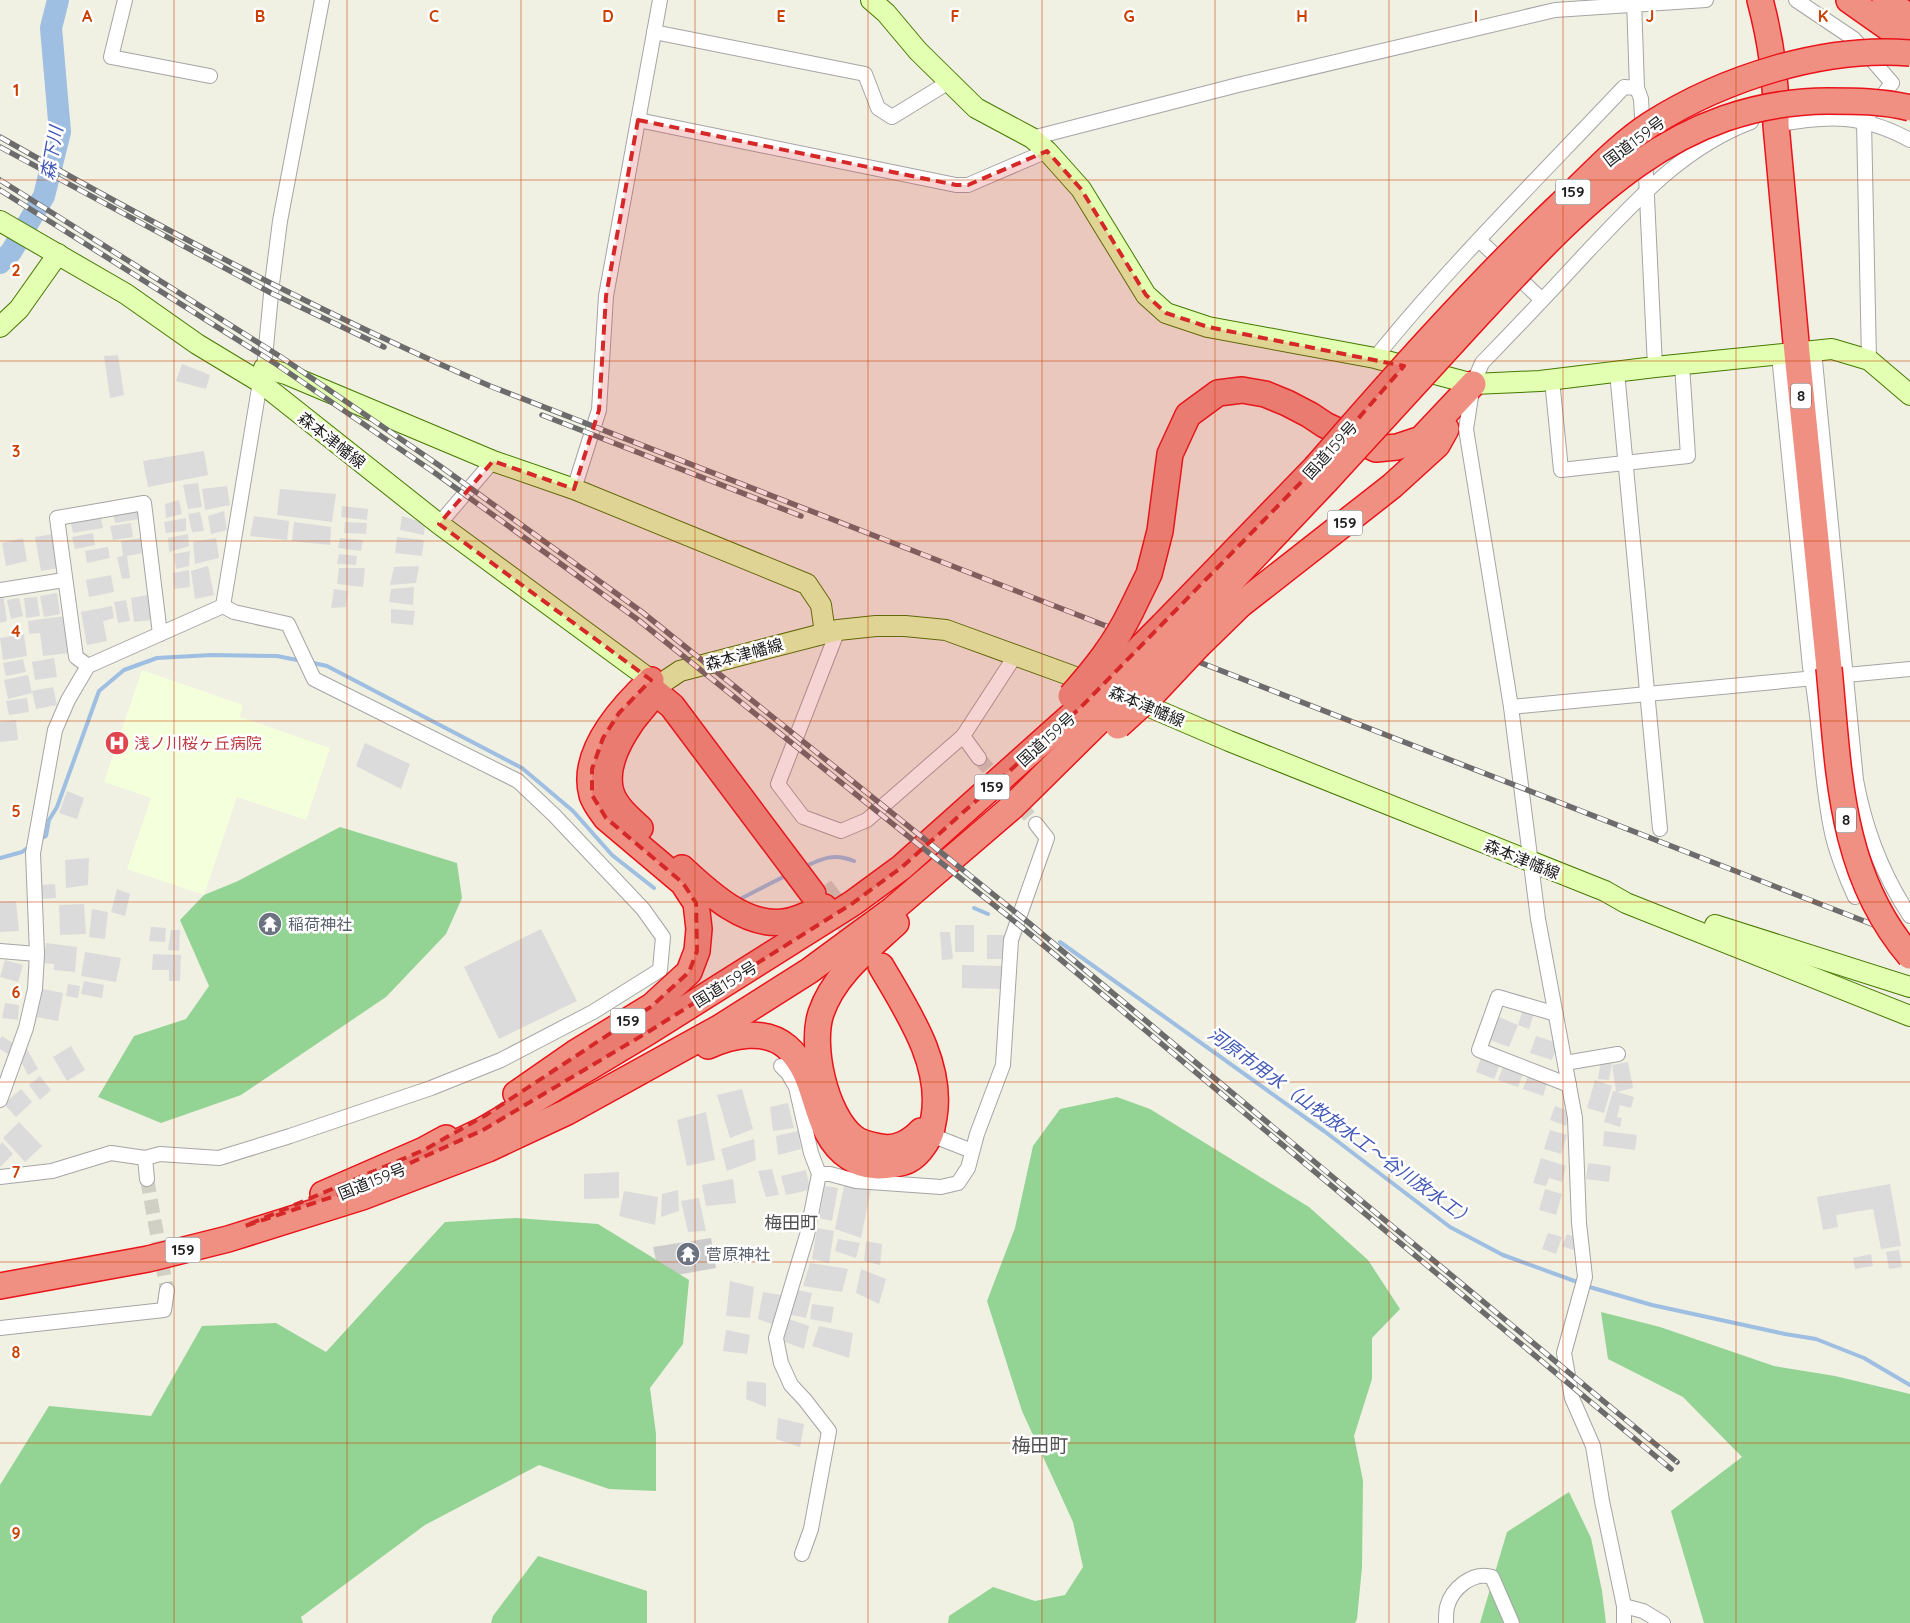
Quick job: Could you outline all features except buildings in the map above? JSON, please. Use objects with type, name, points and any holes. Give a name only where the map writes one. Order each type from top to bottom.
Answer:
[{"type":"highway","name":"8","points":[[1742,0],[1751,18],[1761,50],[1768,122],[1797,353],[1844,809],[1853,851],[1863,878],[1888,926],[1910,956]]},
{"type":"highway","name":"8","points":[[1760,0],[1770,43],[1777,96],[1768,122]]},
{"type":"highway","points":[[1849,0],[1910,43]]},
{"type":"highway","points":[[1885,0],[1910,18]]},
{"type":"highway","name":"国道159号","points":[[0,1279],[106,1260],[224,1232],[299,1209],[397,1172],[483,1130],[648,1032],[853,903],[902,867],[1092,713],[1181,635],[1321,474],[1411,357],[1508,255],[1612,156],[1650,124],[1708,94],[1782,66],[1845,55],[1910,53]]},
{"type":"highway","name":"国道159号","points":[[1321,474],[1572,218],[1626,171],[1666,145],[1718,120],[1756,108],[1804,101],[1866,101],[1910,108]]},
{"type":"highway","name":"159","points":[[1473,384],[1437,445],[1392,486],[1240,605],[1181,635],[1152,695],[1092,713],[1103,659],[1120,635],[1149,574],[1160,531],[1170,454],[1188,415],[1218,393],[1242,390],[1265,394],[1287,403],[1325,425],[1376,449],[1397,447],[1421,438],[1473,384]]},
{"type":"highway","points":[[817,891],[656,685],[630,724],[613,755],[609,776],[611,793],[621,809],[693,878],[730,907],[745,915],[762,921],[784,922],[802,918],[831,904],[853,903]]},
{"type":"highway","name":"159","points":[[245,1226],[253,1219],[339,1188],[424,1150],[454,1134],[486,1115],[575,1053],[652,1006],[689,972],[697,950],[699,930],[696,903],[683,883],[606,818],[592,795],[590,781],[592,769],[603,738],[619,713],[656,685]]},
{"type":"highway","name":"国道159号","points":[[0,1286],[148,1259],[228,1239],[362,1197],[488,1149],[567,1112],[719,1028],[809,971],[892,910],[1012,807],[1076,744],[1092,713]]},
{"type":"highway","name":"159","points":[[926,1133],[908,1142],[885,1148],[866,1144],[854,1138],[842,1126],[831,1106],[824,1082],[817,1031],[820,1014],[835,983],[848,968],[987,840],[1012,807]]},
{"type":"highway","name":"159","points":[[362,1197],[374,1199],[424,1182],[492,1154],[602,1102],[678,1060],[724,1039],[744,1035],[770,1037],[787,1047],[802,1065],[814,1093],[822,1120],[830,1138],[840,1151],[862,1164],[876,1167],[908,1161],[921,1150],[926,1133],[926,1094],[920,1054],[901,1012],[877,968]]},
{"type":"highway","points":[[0,1300],[140,1267],[148,1259]]},
{"type":"main road","points":[[871,0],[886,13],[918,51],[976,108],[1040,144],[1081,189],[1146,295],[1166,313],[1208,327],[1374,358],[1473,384],[1552,380],[1655,367],[1832,349],[1869,360],[1910,395]]},
{"type":"main road","name":"森本津幡線","points":[[0,221],[126,294],[197,344],[262,375],[439,524],[656,685],[680,671],[831,631],[876,626],[905,626],[946,630],[1143,703],[1228,741],[1910,1016]]},
{"type":"main road","points":[[0,327],[19,309],[58,254]]},
{"type":"main road","points":[[262,375],[286,374],[493,461],[574,489],[807,584],[821,605],[831,631]]},
{"type":"main road","name":"森本津幡線","points":[[1618,897],[1627,897],[1910,987]]},
{"type":"street","points":[[125,0],[111,57],[210,76]]},
{"type":"street","points":[[223,606],[262,375],[280,221],[322,0]]},
{"type":"street","points":[[574,489],[599,410],[606,296],[660,0]]},
{"type":"street","points":[[638,120],[956,185],[968,184],[1040,144],[1238,84],[1555,10],[1634,2],[1706,0]]},
{"type":"street","points":[[1796,0],[1854,39],[1892,83],[1864,121],[1869,360]]},
{"type":"street","points":[[1634,2],[1637,88],[1641,99],[1647,190],[1655,367]]},
{"type":"street","points":[[654,32],[865,74],[878,108],[892,117],[949,82]]},
{"type":"street","points":[[1374,358],[1407,318],[1624,87],[1637,88]]},
{"type":"street","points":[[1624,1623],[1624,1606],[1602,1501],[1593,1446],[1572,1398],[1564,1353],[1583,1285],[1575,1118],[1538,919],[1511,707],[1466,429],[1473,384],[1482,363],[1647,190],[1686,158],[1726,133],[1768,122],[1829,118],[1864,121],[1910,140]]},
{"type":"street","points":[[1479,240],[1542,300]]},
{"type":"street","points":[[1797,353],[1833,575],[1829,674],[1832,833],[1855,898]]},
{"type":"street","points":[[1797,353],[1806,578],[1829,674],[1852,757],[1865,824],[1882,868],[1910,916]]},
{"type":"street","points":[[1552,380],[1561,470],[1688,456],[1682,365]]},
{"type":"street","points":[[1617,372],[1660,829]]},
{"type":"street","points":[[439,524],[493,461]]},
{"type":"street","points":[[88,666],[76,657],[56,518],[144,504],[160,634]]},
{"type":"street","points":[[0,590],[64,580]]},
{"type":"street","points":[[0,1100],[26,1028],[35,989],[37,954],[33,846],[55,730],[68,700],[88,666],[223,606]]},
{"type":"street","points":[[0,1178],[52,1171],[111,1153],[144,1158],[160,1154],[219,1158],[290,1136],[431,1088],[500,1060],[593,1012],[660,970],[663,937],[643,909],[554,815],[518,781],[314,679],[288,624],[234,612],[223,606]]},
{"type":"street","points":[[831,631],[778,784],[804,817],[840,830],[866,820],[963,736],[1015,656]]},
{"type":"street","points":[[1511,707],[1829,674],[1910,669]]},
{"type":"street","points":[[963,736],[979,758]]},
{"type":"street","points":[[819,1174],[830,1174],[856,1181],[941,1187],[958,1183],[968,1168],[972,1151],[1002,1065],[1011,940],[1047,838],[1036,824]]},
{"type":"street","points":[[1847,879],[1882,868]]},
{"type":"street","points":[[0,951],[37,954]]},
{"type":"street","points":[[1556,1014],[1498,997],[1479,1050],[1568,1085]]},
{"type":"street","points":[[1565,1063],[1618,1054]]},
{"type":"street","points":[[781,1066],[788,1072],[796,1087],[811,1153],[819,1174],[807,1235],[776,1338],[781,1363],[791,1386],[805,1400],[828,1431],[810,1529],[802,1554]]},
{"type":"street","points":[[926,1133],[972,1151]]},
{"type":"street","points":[[144,1158],[147,1179]]},
{"type":"street","points":[[0,1328],[164,1310],[167,1290]]},
{"type":"street","points":[[1446,1623],[1447,1606],[1457,1590],[1466,1581],[1483,1574],[1492,1577],[1512,1623]]},
{"type":"street","points":[[1624,1606],[1643,1611],[1663,1623]]},
{"type":"highlighted area","points":[[638,120],[956,185],[968,185],[1047,151],[1081,189],[1146,295],[1166,313],[1208,327],[1404,366],[1316,467],[1081,707],[902,867],[853,903],[648,1032],[483,1130],[344,1193],[245,1226],[424,1150],[486,1115],[652,1006],[689,972],[697,951],[696,903],[683,883],[606,818],[592,795],[592,769],[603,738],[619,713],[651,680],[439,524],[493,461],[574,489],[599,410],[606,296]]},
{"type":"shaded area","points":[[118,355],[124,395],[110,398],[104,356]]},
{"type":"shaded area","points":[[182,364],[210,375],[206,389],[176,381]]},
{"type":"shaded area","points":[[204,451],[208,475],[148,487],[143,461]]},
{"type":"shaded area","points":[[198,483],[202,507],[188,509],[183,485]]},
{"type":"shaded area","points":[[227,486],[230,505],[205,510],[202,489]]},
{"type":"shaded area","points":[[280,489],[336,494],[332,522],[277,515]]},
{"type":"shaded area","points":[[179,500],[182,514],[166,518],[165,504]]},
{"type":"shaded area","points":[[342,506],[368,509],[367,520],[341,517]]},
{"type":"shaded area","points":[[138,508],[140,519],[115,523],[113,512]]},
{"type":"shaded area","points":[[224,511],[227,530],[211,534],[208,516]]},
{"type":"shaded area","points":[[200,512],[204,531],[192,532],[188,514]]},
{"type":"shaded area","points":[[100,514],[103,528],[73,533],[70,519]]},
{"type":"shaded area","points":[[254,516],[289,521],[287,540],[250,536]]},
{"type":"shaded area","points":[[402,516],[425,523],[424,535],[400,530]]},
{"type":"shaded area","points":[[186,518],[186,531],[166,533],[164,522]]},
{"type":"shaded area","points":[[294,522],[331,527],[330,545],[292,541]]},
{"type":"shaded area","points":[[345,522],[367,523],[366,534],[344,533]]},
{"type":"shaded area","points":[[131,523],[133,537],[113,540],[110,526]]},
{"type":"shaded area","points":[[93,533],[95,545],[75,549],[72,537]]},
{"type":"shaded area","points":[[53,534],[58,568],[41,571],[35,537]]},
{"type":"shaded area","points":[[188,534],[189,546],[169,552],[168,538]]},
{"type":"shaded area","points":[[397,537],[424,540],[422,556],[395,553]]},
{"type":"shaded area","points":[[23,538],[27,561],[6,566],[2,543]]},
{"type":"shaded area","points":[[141,538],[143,553],[127,556],[130,578],[122,579],[117,557],[123,556],[121,541]]},
{"type":"shaded area","points":[[216,538],[219,558],[195,564],[193,542]]},
{"type":"shaded area","points":[[340,538],[363,540],[361,551],[338,548]]},
{"type":"shaded area","points":[[108,547],[110,558],[87,563],[85,551]]},
{"type":"shaded area","points":[[190,551],[189,566],[176,569],[174,554]]},
{"type":"shaded area","points":[[339,554],[357,556],[356,565],[337,564]]},
{"type":"shaded area","points":[[208,566],[214,595],[195,599],[191,571]]},
{"type":"shaded area","points":[[419,566],[416,583],[390,585],[394,567]]},
{"type":"shaded area","points":[[339,568],[365,568],[363,587],[337,584]]},
{"type":"shaded area","points":[[189,570],[190,587],[174,589],[173,573]]},
{"type":"shaded area","points":[[111,575],[114,592],[89,597],[86,580]]},
{"type":"shaded area","points":[[414,587],[413,605],[389,602],[391,589]]},
{"type":"shaded area","points":[[334,589],[348,591],[346,607],[331,608]]},
{"type":"shaded area","points":[[57,593],[60,614],[44,617],[40,596]]},
{"type":"shaded area","points":[[0,594],[3,594],[7,621],[0,623]]},
{"type":"shaded area","points":[[148,595],[151,620],[134,622],[131,598]]},
{"type":"shaded area","points":[[37,597],[40,616],[26,618],[24,598]]},
{"type":"shaded area","points":[[19,598],[23,616],[11,619],[7,600]]},
{"type":"shaded area","points":[[126,600],[130,621],[118,623],[114,602]]},
{"type":"shaded area","points":[[112,606],[114,618],[103,621],[107,641],[87,645],[81,612]]},
{"type":"shaded area","points":[[391,609],[415,611],[413,625],[391,623]]},
{"type":"shaded area","points":[[65,616],[70,653],[43,656],[40,633],[29,634],[28,621]]},
{"type":"shaded area","points":[[24,634],[27,656],[3,660],[0,638]]},
{"type":"shaded area","points":[[54,658],[57,677],[35,680],[32,662]]},
{"type":"shaded area","points":[[23,659],[26,672],[6,676],[3,663]]},
{"type":"shaded area","points":[[142,670],[243,705],[240,717],[330,748],[306,820],[237,797],[204,895],[127,869],[151,798],[104,782]]},
{"type":"shaded area","points":[[28,675],[32,693],[8,699],[4,680]]},
{"type":"shaded area","points":[[53,687],[57,705],[36,709],[32,691]]},
{"type":"shaded area","points":[[27,698],[29,712],[9,715],[6,701]]},
{"type":"shaded area","points":[[16,720],[18,740],[0,742],[0,722]]},
{"type":"shaded area","points":[[365,743],[410,764],[401,789],[356,766]]},
{"type":"shaded area","points":[[67,791],[84,798],[77,819],[59,813]]},
{"type":"shaded area","points":[[89,858],[88,885],[66,888],[65,860]]},
{"type":"shaded area","points":[[55,884],[56,898],[41,899],[40,885]]},
{"type":"shaded area","points":[[117,889],[130,894],[125,916],[111,912]]},
{"type":"shaded area","points":[[16,901],[19,931],[0,932],[0,902]]},
{"type":"shaded area","points":[[84,904],[86,934],[60,935],[59,905]]},
{"type":"shaded area","points":[[92,909],[108,912],[105,939],[89,937]]},
{"type":"shaded area","points":[[955,925],[974,925],[974,952],[955,952]]},
{"type":"shaded area","points":[[151,927],[166,928],[165,942],[149,941]]},
{"type":"shaded area","points":[[541,929],[577,1001],[499,1039],[464,967]]},
{"type":"shaded area","points":[[171,930],[180,930],[179,951],[168,950]]},
{"type":"shaded area","points":[[940,932],[950,932],[953,959],[942,960]]},
{"type":"shaded area","points":[[987,935],[1005,935],[1005,959],[987,959]]},
{"type":"shaded area","points":[[46,943],[77,947],[75,972],[54,970],[54,964],[43,963]]},
{"type":"shaded area","points":[[85,952],[121,958],[116,982],[81,976]]},
{"type":"shaded area","points":[[153,954],[181,955],[180,981],[169,981],[169,970],[152,970]]},
{"type":"shaded area","points":[[5,960],[23,965],[18,982],[0,977]]},
{"type":"shaded area","points":[[962,965],[1002,966],[1001,989],[962,988]]},
{"type":"shaded area","points":[[84,981],[104,985],[102,998],[81,994]]},
{"type":"shaded area","points":[[68,984],[80,986],[78,998],[66,996]]},
{"type":"shaded area","points":[[43,989],[63,993],[58,1021],[37,1017]]},
{"type":"shaded area","points":[[5,1003],[19,1005],[18,1020],[2,1018]]},
{"type":"shaded area","points":[[1523,1009],[1534,1013],[1529,1029],[1518,1025]]},
{"type":"shaded area","points":[[1499,1017],[1518,1025],[1509,1047],[1490,1040]]},
{"type":"shaded area","points":[[2,1036],[16,1045],[9,1055],[0,1049],[0,1039]]},
{"type":"shaded area","points":[[1536,1036],[1558,1043],[1552,1060],[1530,1053]]},
{"type":"shaded area","points":[[71,1046],[85,1070],[67,1081],[53,1057]]},
{"type":"shaded area","points":[[26,1047],[38,1069],[28,1075],[16,1052]]},
{"type":"shaded area","points":[[1482,1055],[1501,1062],[1494,1079],[1476,1072]]},
{"type":"shaded area","points":[[1601,1060],[1612,1062],[1609,1080],[1598,1079]]},
{"type":"shaded area","points":[[1628,1062],[1633,1088],[1617,1092],[1634,1097],[1631,1108],[1620,1105],[1617,1117],[1622,1118],[1620,1127],[1604,1122],[1613,1091],[1616,1091],[1612,1065]]},
{"type":"shaded area","points":[[1504,1064],[1524,1071],[1518,1087],[1498,1080]]},
{"type":"shaded area","points":[[1529,1073],[1548,1080],[1543,1096],[1523,1089]]},
{"type":"shaded area","points":[[40,1076],[51,1090],[40,1100],[29,1085]]},
{"type":"shaded area","points":[[1595,1080],[1612,1086],[1604,1113],[1587,1108]]},
{"type":"shaded area","points":[[21,1089],[32,1102],[16,1117],[4,1104]]},
{"type":"shaded area","points":[[742,1089],[753,1129],[730,1138],[717,1095]]},
{"type":"shaded area","points":[[788,1103],[794,1128],[773,1131],[770,1107]]},
{"type":"shaded area","points":[[1555,1106],[1571,1112],[1566,1126],[1550,1120]]},
{"type":"shaded area","points":[[706,1112],[715,1160],[687,1166],[677,1120]]},
{"type":"shaded area","points":[[19,1122],[42,1146],[25,1162],[3,1138]]},
{"type":"shaded area","points":[[1550,1130],[1567,1135],[1561,1154],[1544,1149]]},
{"type":"shaded area","points":[[798,1131],[801,1149],[778,1155],[776,1136]]},
{"type":"shaded area","points":[[1604,1131],[1637,1135],[1635,1150],[1603,1146]]},
{"type":"shaded area","points":[[754,1139],[756,1160],[727,1171],[721,1149]]},
{"type":"shaded area","points":[[2,1142],[13,1154],[0,1167],[0,1145]]},
{"type":"shaded area","points":[[1541,1158],[1566,1166],[1562,1182],[1549,1178],[1546,1186],[1533,1183]]},
{"type":"shaded area","points":[[1588,1163],[1611,1166],[1609,1182],[1586,1179]]},
{"type":"shaded area","points":[[772,1169],[779,1195],[766,1197],[758,1171]]},
{"type":"shaded area","points":[[806,1170],[810,1190],[786,1195],[781,1176]]},
{"type":"shaded area","points":[[619,1172],[619,1198],[584,1199],[584,1174]]},
{"type":"shaded area","points":[[733,1179],[736,1203],[706,1206],[702,1185]]},
{"type":"shaded area","points":[[845,1182],[871,1189],[861,1238],[835,1229]]},
{"type":"shaded area","points":[[1890,1184],[1901,1246],[1881,1249],[1873,1209],[1836,1215],[1838,1227],[1823,1230],[1817,1197]]},
{"type":"shaded area","points":[[825,1186],[838,1188],[832,1221],[819,1218]]},
{"type":"shaded area","points":[[1545,1189],[1562,1194],[1556,1215],[1539,1210]]},
{"type":"shaded area","points":[[678,1190],[679,1211],[661,1217],[662,1194]]},
{"type":"shaded area","points":[[624,1191],[658,1197],[655,1225],[619,1216]]},
{"type":"shaded area","points":[[699,1198],[706,1231],[688,1232],[681,1201]]},
{"type":"shaded area","points":[[817,1228],[834,1231],[829,1263],[812,1259]]},
{"type":"shaded area","points":[[1548,1233],[1562,1237],[1556,1254],[1542,1249]]},
{"type":"shaded area","points":[[1567,1234],[1577,1238],[1573,1250],[1562,1246]]},
{"type":"shaded area","points":[[711,1238],[716,1268],[660,1278],[653,1247]]},
{"type":"shaded area","points":[[838,1239],[860,1243],[856,1258],[835,1251]]},
{"type":"shaded area","points":[[866,1241],[882,1244],[880,1265],[864,1261]]},
{"type":"shaded area","points":[[1899,1250],[1902,1267],[1889,1269],[1886,1252]]},
{"type":"shaded area","points":[[1871,1254],[1873,1266],[1855,1269],[1853,1258]]},
{"type":"shaded area","points":[[810,1263],[848,1269],[842,1292],[803,1286]]},
{"type":"shaded area","points":[[861,1269],[886,1279],[879,1304],[856,1293]]},
{"type":"shaded area","points":[[730,1281],[754,1287],[750,1318],[726,1316]]},
{"type":"shaded area","points":[[797,1290],[812,1293],[806,1318],[788,1314]]},
{"type":"shaded area","points":[[763,1292],[781,1295],[774,1325],[758,1319]]},
{"type":"shaded area","points":[[812,1304],[834,1307],[831,1323],[810,1319]]},
{"type":"shaded area","points":[[786,1318],[809,1326],[804,1349],[780,1340]]},
{"type":"shaded area","points":[[819,1326],[853,1333],[849,1358],[812,1346]]},
{"type":"shaded area","points":[[726,1330],[750,1335],[747,1354],[723,1351]]},
{"type":"shaded area","points":[[747,1381],[766,1383],[766,1407],[746,1399]]},
{"type":"shaded area","points":[[778,1418],[804,1424],[800,1447],[776,1439]]},
{"type":"green space","points":[[340,827],[457,863],[462,898],[446,934],[386,997],[241,1095],[161,1123],[98,1097],[134,1036],[186,1019],[209,986],[180,920],[204,895],[238,881]]},
{"type":"green space","points":[[1117,1097],[1150,1109],[1309,1207],[1368,1260],[1400,1309],[1372,1338],[1372,1379],[1354,1436],[1363,1481],[1362,1567],[1355,1623],[948,1623],[949,1616],[993,1587],[1035,1601],[1065,1595],[1083,1567],[1073,1522],[1022,1411],[987,1301],[1015,1228],[1033,1146],[1060,1109]]},
{"type":"green space","points":[[516,1218],[598,1224],[689,1280],[683,1344],[650,1388],[656,1434],[656,1491],[609,1489],[539,1465],[425,1525],[301,1617],[303,1623],[0,1623],[0,1485],[49,1406],[151,1416],[202,1326],[276,1323],[326,1352],[445,1222]]},
{"type":"green space","points":[[1601,1312],[1660,1327],[1774,1366],[1835,1376],[1910,1394],[1910,1623],[1704,1623],[1671,1511],[1742,1457],[1683,1397],[1608,1359]]},
{"type":"green space","points":[[1569,1492],[1591,1538],[1602,1591],[1606,1623],[1480,1623],[1507,1532]]},
{"type":"green space","points":[[538,1556],[647,1591],[647,1623],[491,1623],[493,1616]]},
{"type":"waterway","name":"森下川","points":[[0,263],[11,252],[44,196],[60,132],[51,28],[58,0]]},
{"type":"waterway","name":"河原市用水（山牧放水工～谷川放水工）","points":[[40,839],[46,836],[49,820],[57,807],[99,691],[124,670],[157,658],[211,655],[277,656],[302,661]]},
{"type":"waterway","name":"河原市用水（山牧放水工～谷川放水工）","points":[[309,662],[327,666],[522,768],[573,811],[612,855],[654,888]]},
{"type":"waterway","name":"河原市用水（山牧放水工～谷川放水工）","points":[[0,858],[22,852],[30,846]]},
{"type":"waterway","name":"河原市用水（山牧放水工～谷川放水工）","points":[[804,867],[817,861],[834,857],[854,861]]},
{"type":"waterway","name":"河原市用水（山牧放水工～谷川放水工）","points":[[742,898],[789,874]]},
{"type":"waterway","name":"河原市用水（山牧放水工～谷川放水工）","points":[[974,908],[988,914]]},
{"type":"waterway","name":"河原市用水（山牧放水工～谷川放水工）","points":[[1060,942],[1324,1131],[1450,1227],[1503,1255],[1580,1283]]},
{"type":"waterway","name":"河原市用水（山牧放水工～谷川放水工）","points":[[1586,1286],[1652,1305],[1816,1339],[1864,1358],[1910,1385]]},
{"type":"tunnel","points":[[979,758],[1036,824]]},
{"type":"tunnel","points":[[821,888],[870,952]]},
{"type":"tunnel","points":[[147,1179],[167,1290]]},
{"type":"railway","points":[[0,137],[120,204],[303,299],[490,386],[1910,939]]},
{"type":"railway","points":[[0,147],[271,293],[384,347]]},
{"type":"railway","points":[[0,180],[281,357],[440,466],[642,612],[1029,923],[1677,1462]]},
{"type":"railway","points":[[0,190],[276,364],[435,473],[637,619],[1024,929],[1671,1469]]},
{"type":"railway","points":[[542,415],[801,516]]},
{"type":"place","name":"浅ノ川桜ヶ丘病院","points":[[117,743]]},
{"type":"place","name":"稲荷神社","points":[[270,924]]},
{"type":"place","name":"菅原神社","points":[[688,1254]]},
{"type":"district","name":"梅田町","points":[[791,1223]]},
{"type":"district","name":"梅田町","points":[[1040,1445]]}]
